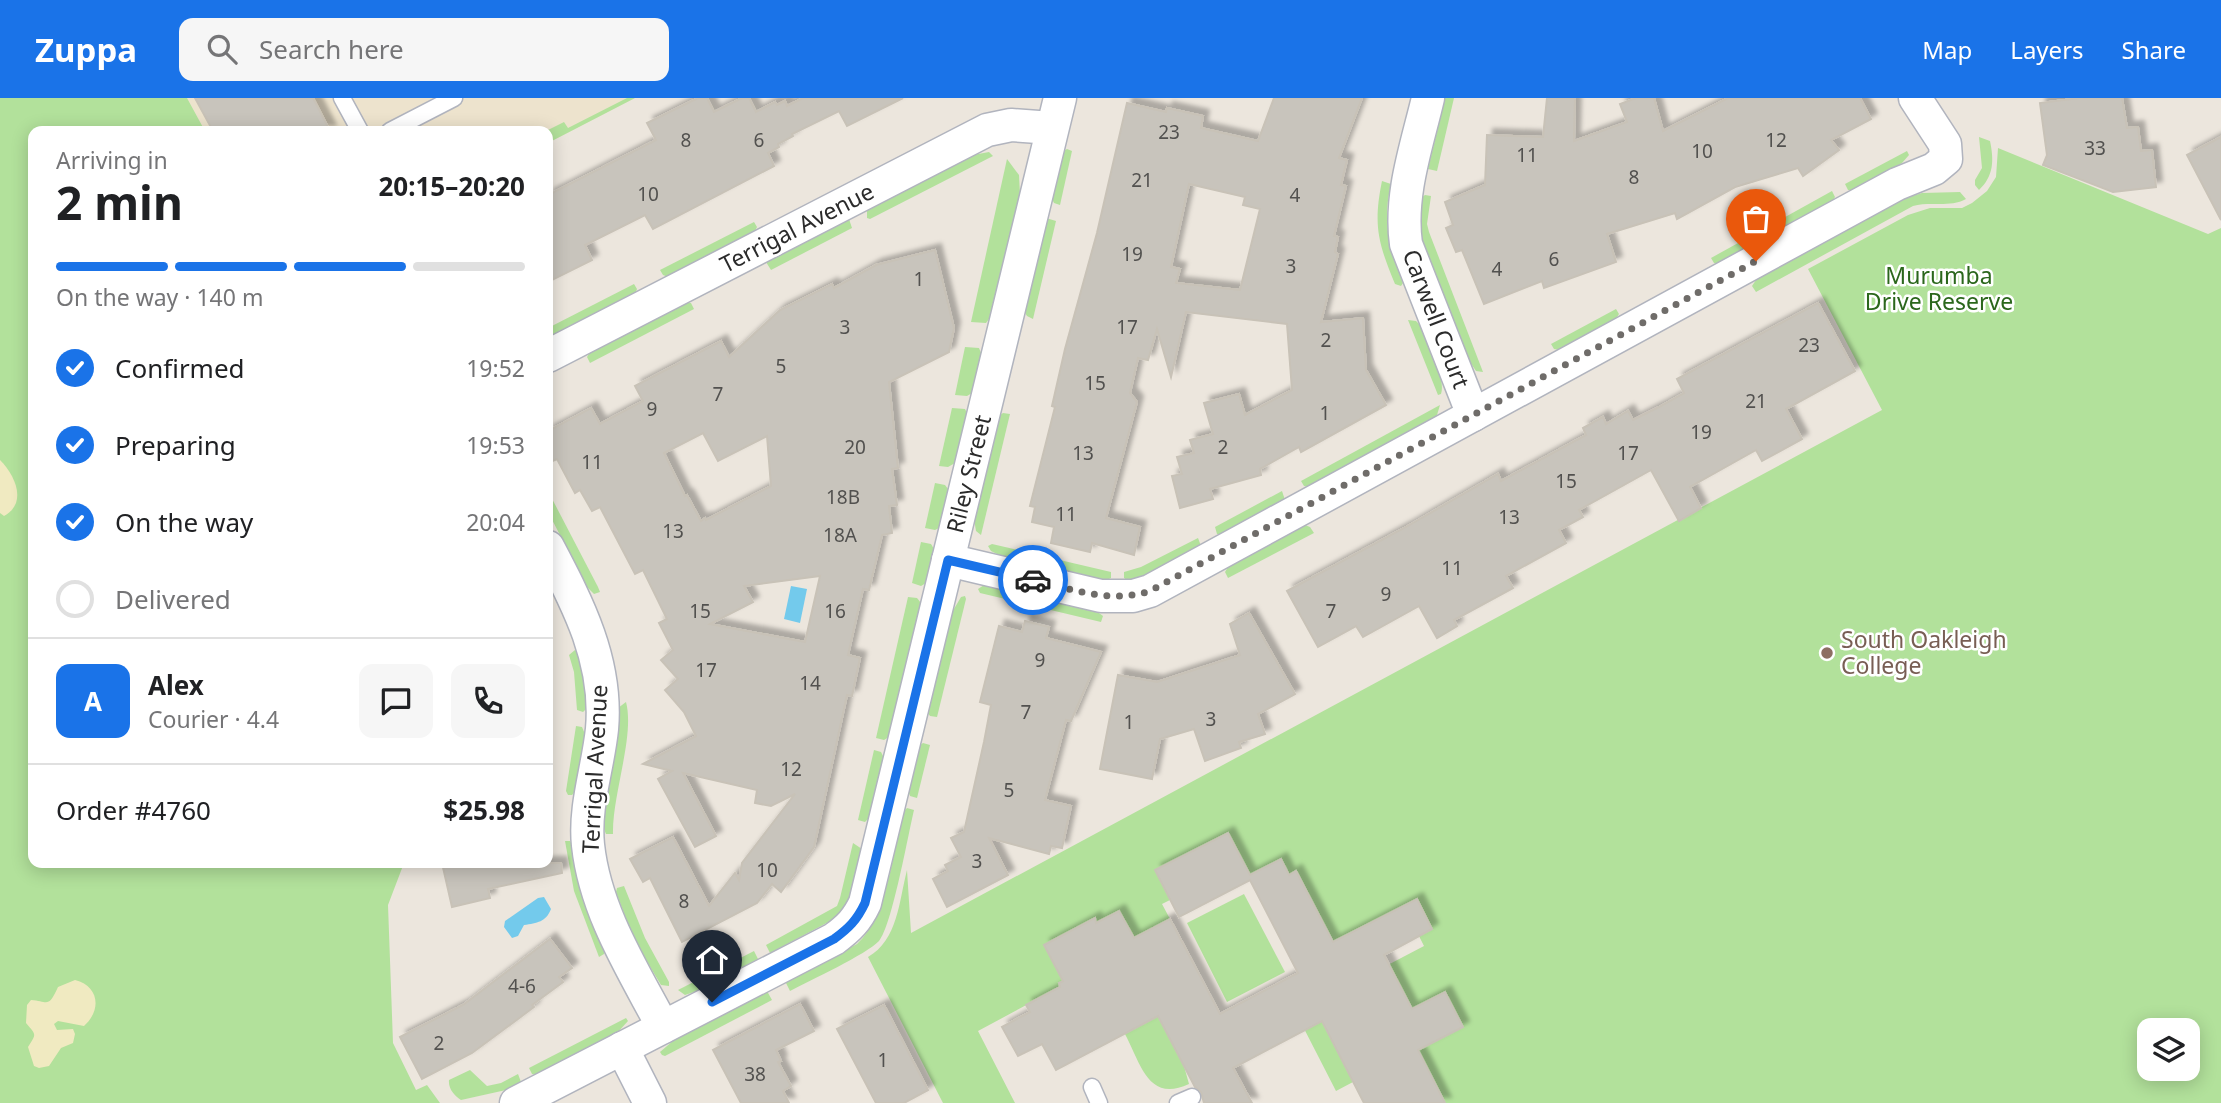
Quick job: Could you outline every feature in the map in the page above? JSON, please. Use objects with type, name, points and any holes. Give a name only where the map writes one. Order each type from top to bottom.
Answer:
[{"type":"street","name":"Carwell Court","points":[[1428,98],[1405,198],[1403,223],[1406,244],[1473,415]]},
{"type":"street","points":[[948,560],[1101,596],[1133,596],[1168,582],[1885,191],[1941,166],[1946,159],[1945,144],[1915,98]]},
{"type":"street","name":"Terrigal Avenue","points":[[553,352],[988,130],[1056,113]]},
{"type":"street","name":"Riley Street","points":[[516,1103],[834,939],[850,928],[858,918],[865,903],[1056,113]]},
{"type":"street","name":"Terrigal Avenue","points":[[553,556],[578,603],[599,667],[602,729],[588,813],[588,843],[592,870],[606,914],[663,1027]]},
{"type":"street","points":[[622,1048],[650,1103]]},
{"type":"lane","points":[[342,98],[357,126]]},
{"type":"lane","points":[[400,126],[454,98]]},
{"type":"lane","points":[[1092,1087],[1099,1103]]},
{"type":"shaded area","points":[[187,98],[635,98],[553,140],[553,126],[202,126]]},
{"type":"green space","points":[[0,98],[187,98],[202,126],[28,126],[28,868],[402,868],[388,905],[393,1043],[416,1090],[427,1085],[440,1103],[0,1103]]},
{"type":"green space","points":[[627,98],[635,98],[553,140],[553,128],[564,122],[568,128]]},
{"type":"green space","points":[[1445,98],[1454,98],[1437,171],[1428,169]]},
{"type":"green space","points":[[1979,137],[1990,141],[1992,161],[1988,179],[1979,190],[1975,180],[1982,168]]},
{"type":"green space","name":"South Oakleigh College","points":[[1998,148],[2208,234],[2221,228],[2221,1103],[1445,1103],[1418,1050],[1463,1027],[1445,992],[1412,1009],[1353,1082],[1336,1091],[1296,1013],[1424,946],[1419,936],[1432,929],[1417,900],[1392,951],[1376,920],[1347,935],[1341,959],[1297,871],[1289,875],[1281,859],[1250,875],[1155,870],[1170,900],[1162,904],[1170,919],[1140,935],[1147,948],[1135,941],[1119,911],[1096,923],[1095,919],[1060,987],[978,1031],[1015,1103],[943,1103],[868,957],[886,941],[896,919],[907,870],[911,933],[1882,410],[1808,269],[1908,215],[1930,208],[1962,208],[1987,191],[1996,177]]},
{"type":"green space","points":[[1067,149],[1072,151],[1060,205],[1054,203],[1051,197],[1062,152]]},
{"type":"green space","points":[[1907,151],[1909,155],[1902,163],[1853,190],[1848,190],[1845,184]]},
{"type":"green space","points":[[989,152],[993,156],[870,219],[867,218],[867,210],[973,155]]},
{"type":"green space","points":[[1007,159],[1019,175],[1020,194],[989,319],[986,323],[971,322]]},
{"type":"green space","points":[[1382,181],[1391,184],[1387,211],[1388,234],[1403,283],[1401,286],[1395,284],[1379,234],[1378,210]]},
{"type":"green space","points":[[1832,191],[1835,197],[1832,202],[1718,264],[1711,258]]},
{"type":"green space","points":[[1960,192],[1966,199],[1953,203],[1913,206],[1756,292],[1752,286],[1756,280],[1903,199],[1922,193]]},
{"type":"green space","points":[[1425,195],[1431,196],[1427,224],[1429,232],[1483,372],[1476,371],[1466,356],[1419,233],[1421,198]]},
{"type":"green space","points":[[1046,218],[1056,221],[1033,319],[1024,311]]},
{"type":"green space","points":[[849,219],[852,228],[771,270],[766,262]]},
{"type":"green space","points":[[754,222],[757,227],[754,233],[668,277],[660,270]]},
{"type":"green space","points":[[634,284],[637,289],[635,294],[553,336],[553,325]]},
{"type":"green space","points":[[686,303],[691,303],[694,309],[590,363],[587,357],[590,352]]},
{"type":"green space","points":[[1616,309],[1619,314],[1615,320],[1560,350],[1554,349],[1551,344]]},
{"type":"green space","points":[[1408,320],[1416,321],[1420,325],[1439,370],[1441,394],[1438,395]]},
{"type":"green space","points":[[965,347],[979,348],[981,353],[972,393],[967,396],[955,395]]},
{"type":"green space","points":[[1440,405],[1437,415],[1428,423],[1309,487],[1304,486],[1301,481]]},
{"type":"green space","points":[[952,408],[965,409],[967,413],[955,463],[948,467],[939,466]]},
{"type":"green space","points":[[1003,413],[1010,414],[981,535],[976,531],[974,519],[999,416]]},
{"type":"green space","points":[[935,483],[945,485],[948,489],[939,528],[935,530],[925,528]]},
{"type":"green space","points":[[1282,491],[1285,500],[1223,534],[1217,534],[1215,527]]},
{"type":"green space","points":[[553,501],[600,592],[594,594],[587,587],[553,522]]},
{"type":"green space","points":[[1305,525],[1314,533],[1228,578],[1225,572],[1228,567]]},
{"type":"green space","points":[[1198,538],[1201,546],[1141,577],[1128,581],[1124,578],[1124,572],[1141,567]]},
{"type":"green space","points":[[921,542],[931,544],[934,549],[926,583],[921,586],[912,583]]},
{"type":"green space","points":[[992,544],[1111,572],[1111,578],[1105,581],[1001,556],[991,551],[988,546]]},
{"type":"green space","points":[[984,585],[1103,616],[1101,622],[980,593],[978,589]]},
{"type":"green space","points":[[965,596],[937,717],[930,716],[927,712],[951,614],[961,597]]},
{"type":"green space","points":[[908,597],[917,598],[921,603],[889,737],[884,740],[876,738]]},
{"type":"green space","points":[[575,650],[579,652],[584,675],[586,709],[583,712],[577,710],[574,672],[569,655]]},
{"type":"green space","points":[[626,702],[628,731],[613,834],[606,834],[604,810],[610,754],[618,708]]},
{"type":"green space","points":[[576,726],[582,727],[585,734],[575,792],[568,795],[566,791]]},
{"type":"green space","points":[[923,743],[930,745],[917,798],[910,796],[908,790],[919,746]]},
{"type":"green space","points":[[874,750],[881,752],[884,758],[869,818],[865,822],[858,820]]},
{"type":"green space","points":[[907,808],[914,810],[894,900],[879,941],[851,960],[790,991],[786,983],[789,979],[857,944],[867,932],[888,883],[903,812]]},
{"type":"green space","points":[[565,841],[570,841],[573,846],[606,947],[604,954],[599,957],[574,891]]},
{"type":"green space","points":[[853,843],[862,849],[847,907],[838,917],[770,953],[766,945],[837,906]]},
{"type":"green space","points":[[624,886],[645,938],[669,986],[661,985],[634,940],[616,892],[617,888]]},
{"type":"green space","points":[[1244,894],[1285,972],[1227,1002],[1187,923]]},
{"type":"green space","points":[[754,951],[758,959],[703,989],[685,995],[678,990]]},
{"type":"green space","points":[[767,991],[772,1000],[665,1056],[660,1052],[674,1040]]},
{"type":"green space","points":[[1166,1012],[1178,1034],[1170,1039],[1184,1066],[1189,1084],[1175,1089],[1155,1084],[1148,1077],[1125,1034]]},
{"type":"green space","points":[[626,1018],[628,1021],[617,1033],[537,1075],[532,1074],[529,1068]]},
{"type":"green space","points":[[470,1070],[487,1086],[501,1083],[518,1074],[521,1082],[506,1090],[461,1100],[451,1089],[449,1080]]},
{"type":"sand","points":[[0,460],[17,489],[16,504],[4,516],[0,513]]},
{"type":"sand","points":[[75,980],[89,987],[93,993],[94,1013],[84,1026],[58,1021],[54,1024],[57,1030],[73,1029],[73,1043],[61,1048],[49,1066],[34,1066],[28,1047],[34,1034],[26,1023],[27,1005],[31,1000],[50,1001],[58,987]]},
{"type":"water","points":[[791,586],[807,589],[800,623],[784,619]]},
{"type":"water","points":[[544,897],[551,909],[546,917],[524,925],[518,936],[512,938],[504,927],[505,921],[538,898]]},
{"type":"building","points":[[195,98],[313,98],[327,126],[210,126]]},
{"type":"building","points":[[698,98],[707,98],[714,112],[742,98],[749,98],[756,112],[775,102],[777,105],[785,101],[787,106],[803,98],[903,98],[847,126],[839,111],[792,134],[793,136],[768,153],[774,166],[653,229],[645,215],[585,245],[592,260],[553,280],[553,192],[656,140],[647,123]]},
{"type":"building","points":[[1274,98],[1362,98],[1339,158],[1347,160],[1341,185],[1346,186],[1334,236],[1338,237],[1335,252],[1338,254],[1321,322],[1363,318],[1366,370],[1386,405],[1301,452],[1299,447],[1260,469],[1261,475],[1210,489],[1213,499],[1180,508],[1172,476],[1182,474],[1177,457],[1194,453],[1190,440],[1213,434],[1204,403],[1239,394],[1245,415],[1292,390],[1287,324],[1186,312],[1171,377],[1157,329],[1148,360],[1138,358],[1130,393],[1137,402],[1106,518],[1140,527],[1134,555],[1092,543],[1090,552],[1051,543],[1054,527],[1032,522],[1035,507],[1030,506],[1055,407],[1052,406],[1065,349],[1097,233],[1127,103],[1166,112],[1167,108],[1203,116],[1201,128],[1258,141]],"holes":[[[1189,184],[1245,197],[1243,205],[1260,209],[1240,290],[1176,283],[1180,269],[1171,267]]]},
{"type":"building","points":[[1547,98],[1575,98],[1574,141],[1627,122],[1620,104],[1636,98],[1654,98],[1663,131],[1728,98],[1860,98],[1871,119],[1831,140],[1839,150],[1803,176],[1798,168],[1735,187],[1677,219],[1675,213],[1607,234],[1616,262],[1544,288],[1542,281],[1484,304],[1462,250],[1456,252],[1446,228],[1453,225],[1445,202],[1485,185],[1487,135],[1543,137]]},
{"type":"building","points":[[2080,98],[2122,98],[2127,128],[2138,127],[2141,151],[2152,150],[2156,187],[2113,192],[2043,165],[2047,155],[2040,103]]},
{"type":"building","points":[[2221,137],[2221,220],[2187,155]]},
{"type":"building","points":[[935,250],[954,328],[949,352],[889,382],[898,468],[892,469],[897,505],[889,506],[892,533],[882,535],[869,590],[863,589],[848,655],[860,658],[852,696],[847,695],[814,847],[781,892],[772,884],[757,903],[682,942],[650,878],[643,882],[630,859],[673,837],[709,906],[735,873],[739,880],[742,863],[795,794],[771,806],[755,803],[757,790],[683,773],[716,836],[695,847],[658,779],[672,771],[643,764],[696,736],[684,712],[665,690],[678,679],[661,660],[673,650],[659,623],[667,619],[643,570],[635,574],[600,507],[592,511],[580,490],[575,493],[557,459],[553,461],[553,428],[591,408],[600,424],[643,401],[635,386],[721,341],[729,357],[780,310],[832,284],[834,288],[876,265]],"holes":[[[703,433],[718,461],[767,436],[771,486],[701,521],[687,495],[685,496],[664,453]],[[820,576],[805,642],[710,624],[753,602],[744,586]]]},
{"type":"building","points":[[1818,303],[1855,371],[1786,409],[1802,439],[1762,461],[1756,450],[1690,487],[1701,508],[1679,521],[1651,470],[1579,510],[1583,517],[1559,530],[1566,543],[1506,576],[1513,588],[1454,620],[1457,626],[1437,638],[1419,606],[1363,637],[1356,626],[1318,647],[1287,591],[1498,474],[1501,481],[1586,435],[1583,428],[1603,417],[1606,424],[1628,411],[1633,420],[1659,407],[1684,393],[1677,379]]},
{"type":"building","points":[[1249,613],[1295,694],[1258,714],[1265,734],[1239,742],[1241,748],[1205,761],[1194,729],[1160,739],[1152,779],[1100,769],[1118,675],[1157,682],[1240,655],[1230,624]]},
{"type":"building","points":[[1025,621],[1049,627],[1046,638],[1101,652],[1071,721],[1066,720],[1045,800],[1071,806],[1062,848],[1051,846],[1049,854],[989,838],[1008,875],[947,907],[933,879],[948,871],[945,865],[961,857],[951,838],[964,832],[991,705],[980,702],[999,626],[1022,632]]},
{"type":"building","points":[[1228,833],[1250,875],[1281,859],[1289,875],[1296,871],[1333,942],[1417,899],[1432,929],[1384,955],[1412,1009],[1445,992],[1463,1027],[1418,1050],[1445,1103],[1364,1103],[1322,1021],[1233,1068],[1252,1103],[1204,1103],[1201,1092],[1195,1087],[1158,1016],[1056,1070],[1042,1044],[1018,1056],[1002,1027],[1030,1012],[1026,1005],[1060,987],[1059,983],[1063,981],[1044,945],[1095,918],[1096,923],[1119,911],[1134,938],[1170,919],[1220,1014],[1298,973],[1250,880],[1179,917],[1155,870]]},
{"type":"building","points":[[553,863],[561,863],[562,873],[488,889],[490,898],[452,907],[443,868],[553,868]]},
{"type":"building","points":[[550,939],[572,968],[559,977],[563,982],[472,1053],[422,1079],[400,1037],[463,1005]]},
{"type":"building","points":[[800,1004],[814,1031],[776,1050],[781,1061],[778,1062],[791,1086],[783,1091],[789,1103],[741,1103],[713,1050]]},
{"type":"building","points":[[884,1005],[928,1090],[904,1103],[876,1103],[837,1029]]},
{"type":"way so far","points":[[1033,580],[1101,596],[1133,596],[1150,591],[1756,261]]},
{"type":"place","name":"South Oakleigh College","points":[[1827,653]]},
{"type":"route","points":[[712,1002],[834,939],[850,928],[858,918],[865,903],[948,560],[1033,580]]},
{"type":"park label","name":"Murumba Drive Reserve","points":[[1939,289]]}]
